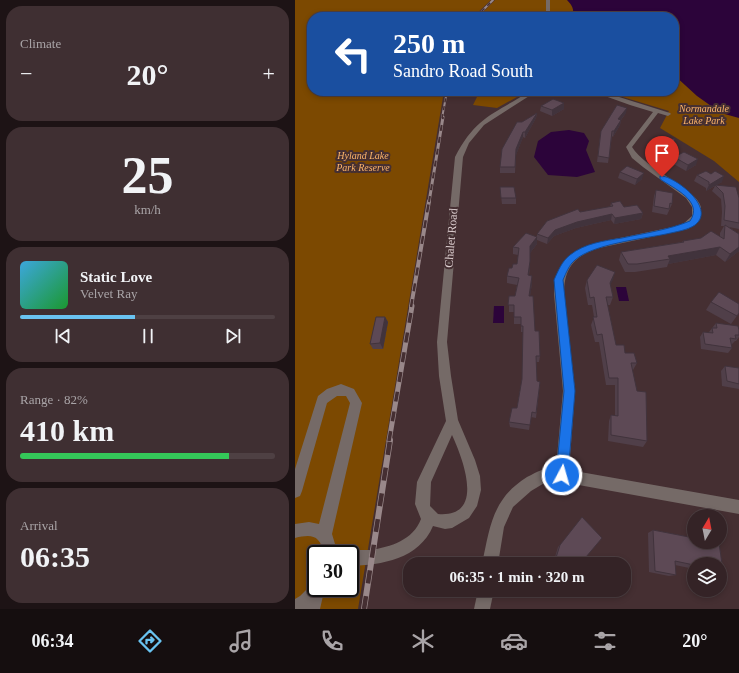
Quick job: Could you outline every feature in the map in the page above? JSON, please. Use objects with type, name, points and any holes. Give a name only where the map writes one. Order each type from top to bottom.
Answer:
[{"type":"street","points":[[548,0],[548,12]]},
{"type":"street","name":"Chalet Road","points":[[429,517],[439,522],[452,522],[470,508],[473,499],[474,485],[470,466],[452,421],[445,376],[442,342],[459,157],[463,146],[478,127],[494,115],[526,96]]},
{"type":"street","points":[[610,96],[668,114]]},
{"type":"street","points":[[562,475],[569,391],[559,294],[559,280],[564,268],[572,258],[583,250],[598,245],[685,227],[693,223],[697,217],[698,210],[692,198],[639,162],[629,152],[631,143],[657,111]]},
{"type":"street","points":[[295,491],[322,400],[337,390],[351,392],[355,397],[356,403],[324,535]]},
{"type":"street","points":[[359,557],[388,554],[407,547],[423,532],[429,517],[423,507],[422,492],[424,482],[452,421]]},
{"type":"street","points":[[491,557],[497,526],[508,502],[526,486],[544,475],[562,475],[739,507]]},
{"type":"street","points":[[295,531],[305,528],[315,530],[324,535],[330,545]]},
{"type":"street","points":[[295,608],[311,597]]},
{"type":"street","points":[[313,609],[316,597]]},
{"type":"street","points":[[482,609],[484,597]]},
{"type":"green space","name":"Hyland Lake Park Reserve","points":[[295,0],[491,0],[478,12],[307,12],[307,96],[443,96],[358,609],[295,609]]},
{"type":"green space","name":"Normandale Lake Park","points":[[495,0],[739,0],[739,182],[714,161],[660,128],[669,111],[620,96],[679,96],[679,12],[483,12]]},
{"type":"green space","points":[[478,96],[519,96],[497,108],[473,105]]},
{"type":"shaded area","points":[[567,0],[739,0],[739,118],[721,113],[697,96],[679,80],[679,12],[573,12],[573,8]]},
{"type":"shaded area","points":[[569,130],[584,133],[589,141],[586,150],[595,172],[577,177],[548,175],[534,157],[538,141],[551,132]]},
{"type":"shaded area","points":[[616,287],[626,287],[629,301],[619,301]]},
{"type":"shaded area","points":[[494,306],[504,306],[504,323],[493,323]]},
{"type":"building","points":[[553,99],[564,103],[552,110],[541,106]]},
{"type":"building","points":[[617,105],[627,108],[618,119],[621,120],[614,131],[612,131],[609,158],[598,156],[601,131]]},
{"type":"building","points":[[537,113],[525,132],[523,132],[516,149],[515,167],[500,167],[502,149],[517,122],[522,122]]},
{"type":"building","points":[[658,136],[675,139],[670,155],[654,148]]},
{"type":"building","points":[[684,152],[698,159],[688,165],[674,157]]},
{"type":"building","points":[[627,166],[644,173],[637,179],[620,172]]},
{"type":"building","points":[[706,171],[711,174],[715,171],[724,176],[709,185],[709,182],[697,175]]},
{"type":"building","points":[[715,185],[736,187],[739,198],[739,223],[724,220],[725,206],[723,193]]},
{"type":"building","points":[[500,187],[514,187],[516,198],[501,198]]},
{"type":"building","points":[[656,190],[673,193],[672,204],[670,203],[669,209],[654,206]]},
{"type":"building","points":[[620,201],[624,207],[637,205],[643,213],[615,218],[612,214],[577,222],[555,230],[548,238],[537,234],[547,221],[578,209],[580,212],[613,206],[611,203]]},
{"type":"building","points":[[725,225],[739,234],[739,247],[730,254],[720,247],[668,256],[670,259],[628,264],[621,252],[684,242],[683,241],[701,238],[711,231],[724,239]]},
{"type":"building","points":[[526,233],[537,237],[530,246],[528,275],[532,276],[529,296],[533,296],[535,331],[539,331],[540,356],[536,356],[537,381],[540,382],[536,413],[532,412],[530,425],[509,422],[512,408],[517,408],[522,379],[523,326],[521,326],[521,317],[514,317],[514,305],[508,305],[509,296],[515,296],[519,278],[507,276],[509,268],[512,268],[513,264],[517,264],[519,248],[513,247]]},
{"type":"building","points":[[597,265],[615,272],[610,283],[613,297],[606,297],[616,345],[624,345],[625,353],[634,353],[637,363],[631,363],[637,391],[646,392],[647,441],[611,435],[611,415],[618,416],[618,378],[609,378],[602,334],[597,335],[593,317],[597,317],[594,297],[590,298],[587,280]]},
{"type":"building","points":[[719,292],[739,304],[739,313],[737,316],[711,302]]},
{"type":"building","points":[[376,317],[385,317],[380,343],[370,344]]},
{"type":"building","points":[[716,323],[738,326],[739,335],[735,335],[736,339],[730,338],[732,348],[705,344],[703,332],[713,333],[712,328],[717,328]]},
{"type":"building","points":[[725,366],[739,368],[739,384],[727,381]]},
{"type":"building","points":[[582,517],[602,538],[586,557],[556,557],[560,545]]},
{"type":"building","points":[[653,530],[687,537],[687,549],[720,549],[721,557],[687,557],[687,564],[675,561],[676,575],[655,571]]},
{"type":"railway","points":[[481,12],[493,0]]},
{"type":"railway","points":[[442,118],[446,96]]},
{"type":"railway","points":[[429,202],[443,117]]},
{"type":"railway","points":[[411,307],[429,201]]},
{"type":"railway","points":[[389,441],[412,306]]},
{"type":"railway","points":[[364,609],[390,440]]},
{"type":"route","points":[[562,475],[569,408],[569,375],[559,294],[559,280],[564,268],[572,258],[583,250],[598,245],[676,230],[693,223],[697,217],[698,210],[692,198],[662,177]]}]
